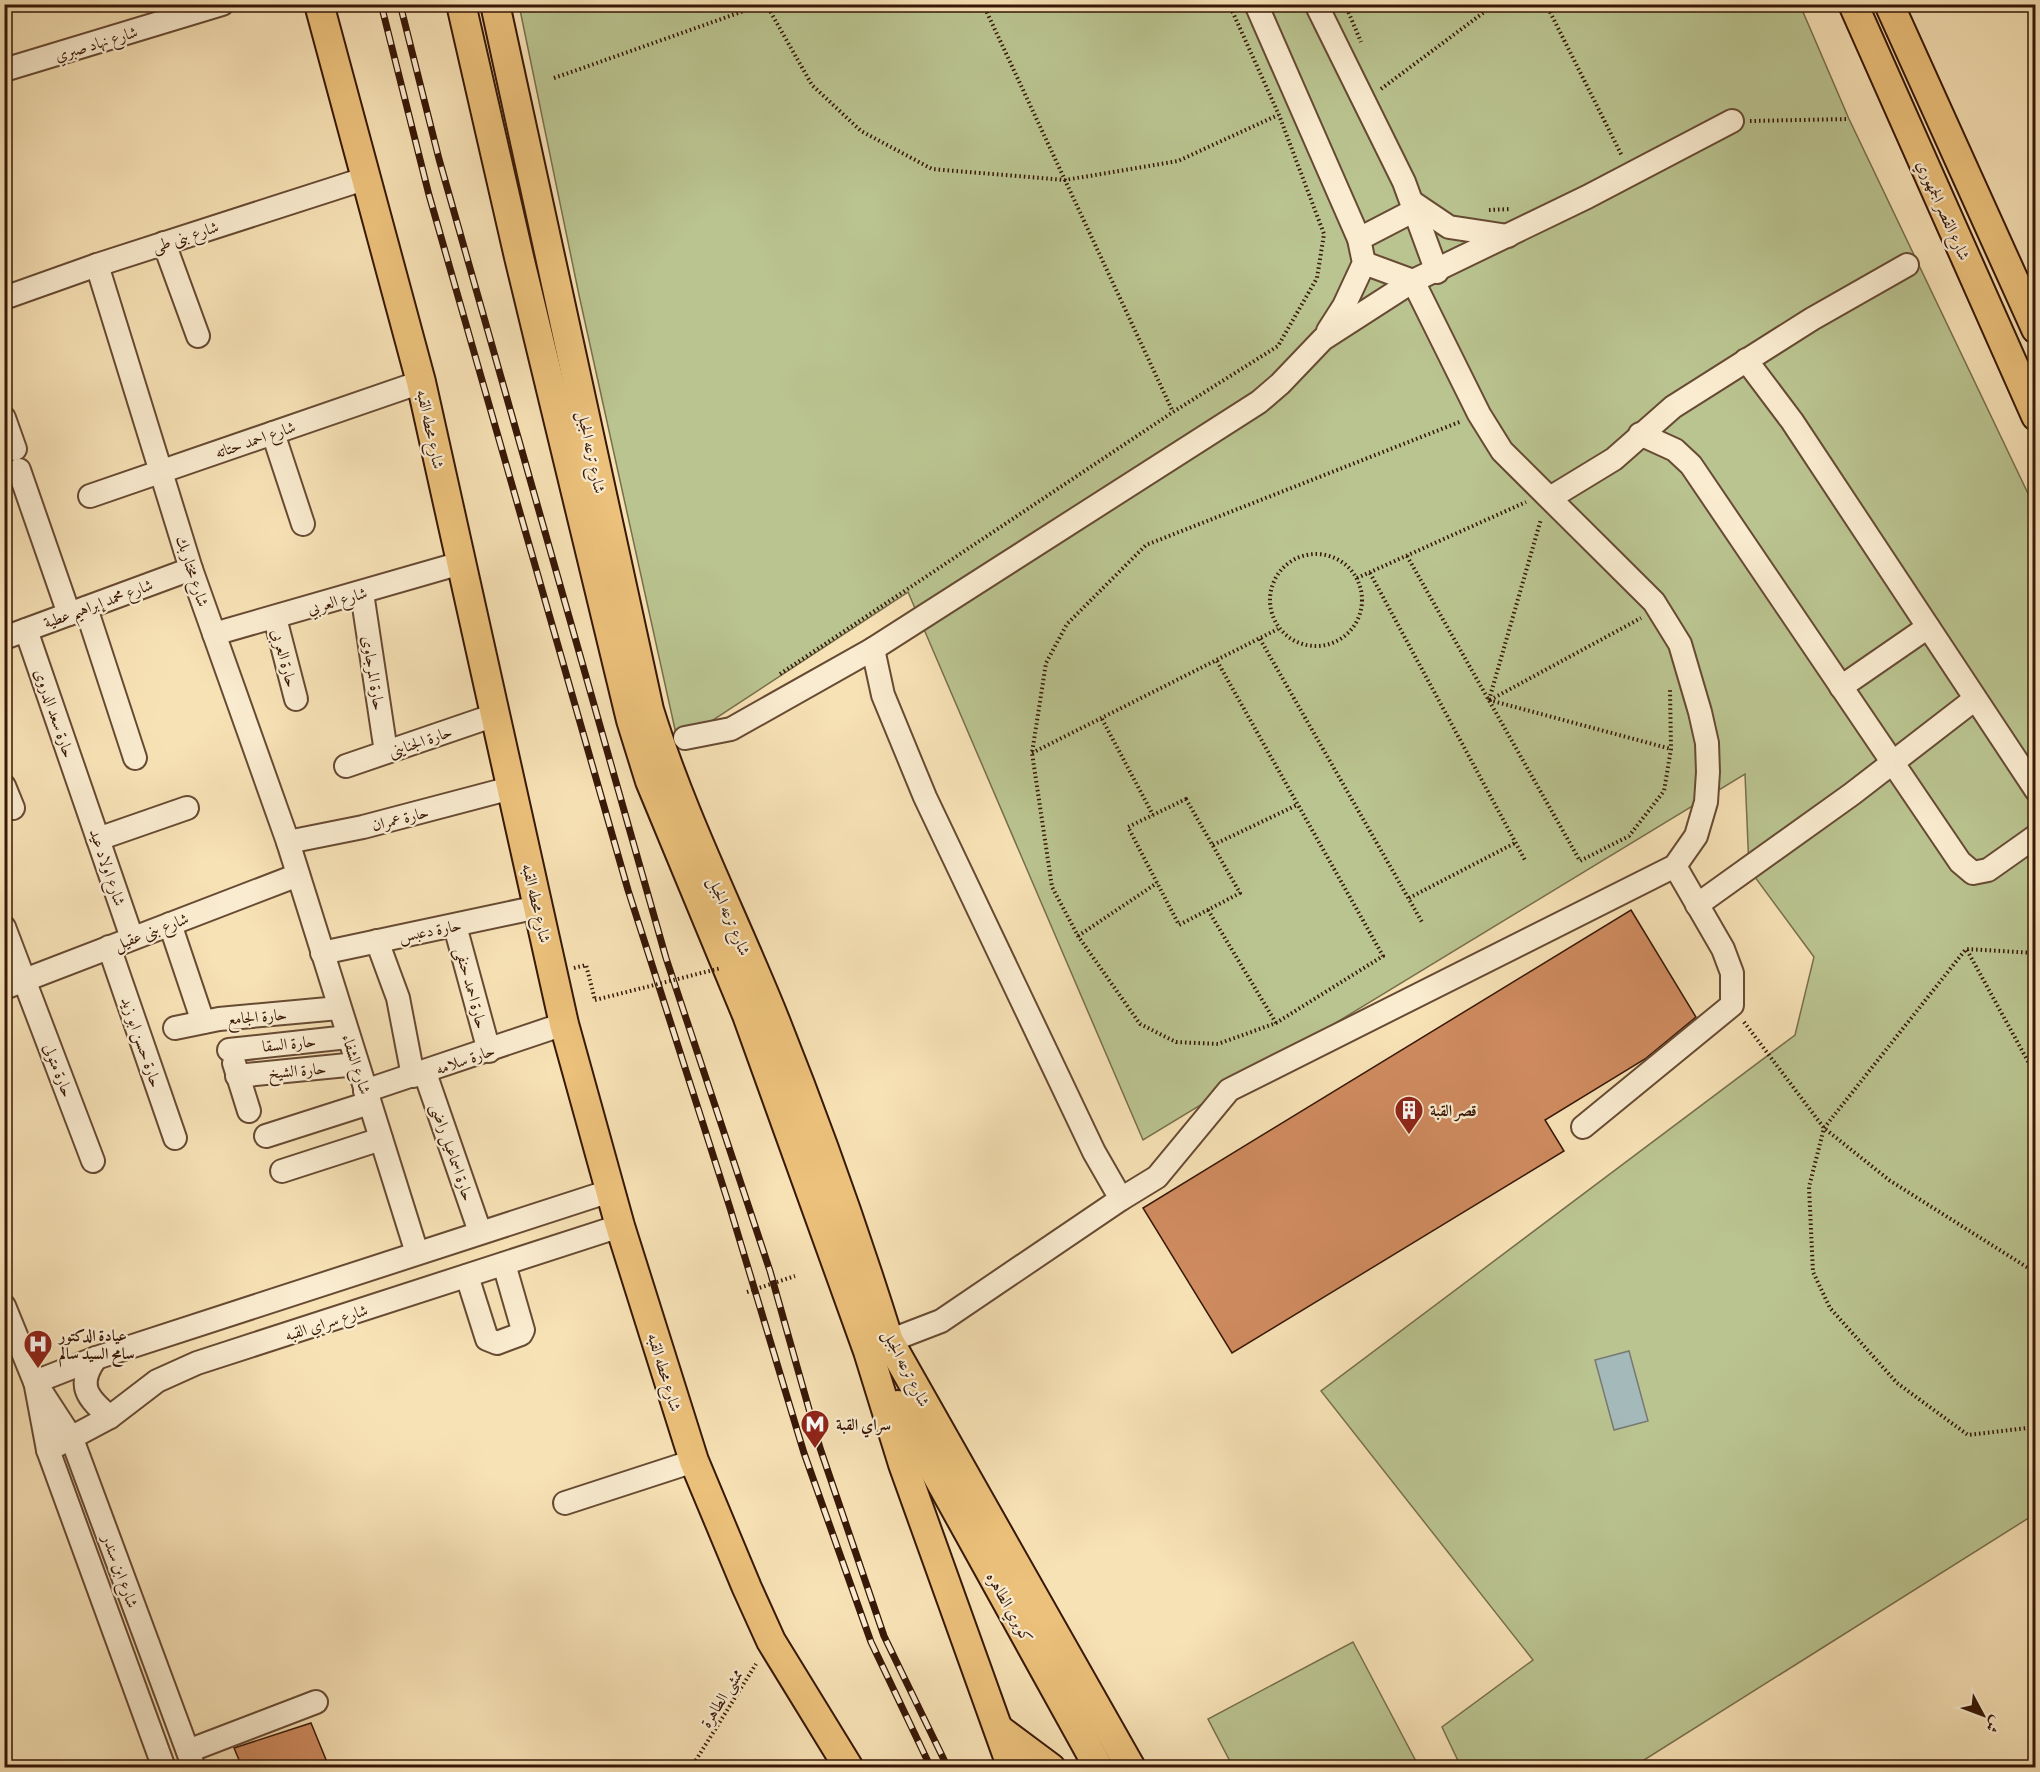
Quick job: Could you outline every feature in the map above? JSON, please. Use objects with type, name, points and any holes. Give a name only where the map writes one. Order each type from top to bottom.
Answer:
[{"type":"main road","name":"شارع محطه القبه","points":[[319,4],[421,382],[564,1024],[620,1226],[694,1461],[771,1641],[849,1767]]},
{"type":"main road","name":"شارع ترعه الجبل","points":[[461,4],[542,350],[632,720],[650,781],[921,1447]]},
{"type":"main road","name":"شارع ترعه الجبل","points":[[495,4],[649,710],[678,795],[770,1008],[869,1276],[879,1346],[903,1464],[1012,1767]]},
{"type":"main road","name":"شارع القصر الجمهوري","points":[[1853,4],[2036,416]]},
{"type":"main road","name":"شارع القصر الجمهوري","points":[[1889,4],[2024,285],[2036,329]]},
{"type":"main road","name":"شارع ترعه الجبل","points":[[879,1346],[1118,1764]]},
{"type":"main road","name":"كوبري الطاهره","points":[[921,1447],[1118,1764]]},
{"type":"main road","points":[[1000,1730],[1051,1767]]},
{"type":"street","name":"شارع نهاد صبري","points":[[4,70],[222,4]]},
{"type":"street","points":[[685,738],[731,729],[873,649],[1259,402],[1280,384],[1323,339],[1344,306],[1364,263],[1359,239],[1256,4]]},
{"type":"street","points":[[1316,4],[1413,206],[1437,272]]},
{"type":"street","points":[[1323,339],[1413,281],[1437,272],[1732,121]]},
{"type":"street","name":"شارع بنى طى","points":[[4,298],[97,265],[367,178]]},
{"type":"street","points":[[1359,239],[1413,206]]},
{"type":"street","points":[[1413,206],[1449,227],[1508,236]]},
{"type":"street","points":[[164,243],[198,336]]},
{"type":"street","points":[[879,1346],[941,1321],[1121,1198],[1157,1177],[1229,1090],[1675,866],[1696,836],[1706,802],[1707,743],[1680,644],[1654,602],[1545,508],[1502,451],[1479,414],[1413,281],[1364,263]]},
{"type":"street","name":"شارع مختار بك","points":[[97,265],[191,569],[288,842],[297,875]]},
{"type":"street","points":[[1545,508],[1614,459],[1673,407],[1812,319],[1907,265]]},
{"type":"street","points":[[1746,360],[1792,421],[2036,790]]},
{"type":"street","name":"شارع احمد حتاته","points":[[90,496],[421,382]]},
{"type":"street","points":[[4,418],[17,460],[135,758]]},
{"type":"street","points":[[273,433],[303,524]]},
{"type":"street","points":[[1640,434],[1675,450],[1691,465],[1960,862],[1973,873],[1988,870],[2036,836]]},
{"type":"street","name":"شارع العربي","points":[[214,634],[460,563]]},
{"type":"street","name":"شارع محمد إبراهيم عطية","points":[[4,638],[191,569]]},
{"type":"street","name":"حارة المرجاوى","points":[[362,593],[386,752]]},
{"type":"street","name":"حارة العربى","points":[[275,618],[296,699]]},
{"type":"street","points":[[1841,687],[1928,627]]},
{"type":"street","name":"حارة سعد الدروى","points":[[26,630],[83,796]]},
{"type":"street","points":[[873,649],[883,695],[925,797],[1094,1152],[1121,1198]]},
{"type":"street","points":[[1697,904],[1892,763],[1975,699]]},
{"type":"street","name":"حارة الجناينى","points":[[346,766],[495,715]]},
{"type":"street","points":[[4,786],[13,808]]},
{"type":"street","name":"حارة عمران","points":[[288,842],[395,819],[511,788]]},
{"type":"street","name":"شارع اولاد عيد","points":[[83,796],[132,938]]},
{"type":"street","points":[[98,839],[187,808]]},
{"type":"street","points":[[1583,1127],[1732,1005],[1732,973],[1723,949],[1675,866]]},
{"type":"street","name":"شارع بنى عقيل","points":[[14,984],[297,875]]},
{"type":"street","name":"شارع الشفاء","points":[[297,875],[417,1253]]},
{"type":"street","name":"حارة دعبس","points":[[322,953],[538,907]]},
{"type":"street","points":[[170,924],[211,1021],[229,1050],[249,1111]]},
{"type":"street","name":"حارة احمد حنفى","points":[[455,926],[489,1051]]},
{"type":"street","name":"حارة متولى","points":[[4,927],[14,984],[93,1161]]},
{"type":"street","name":"حارة اسماعيل راضى","points":[[377,941],[398,998],[419,1074],[480,1232]]},
{"type":"street","name":"حارة حسن ابو زيد","points":[[109,947],[175,1138]]},
{"type":"street","name":"حارة الجامع","points":[[175,1028],[211,1021],[339,1008]]},
{"type":"street","name":"حارة سلامه","points":[[266,1136],[419,1074],[564,1024]]},
{"type":"street","name":"حارة السقا","points":[[229,1050],[348,1037]]},
{"type":"street","name":"حارة الشيخ","points":[[237,1076],[357,1064]]},
{"type":"street","points":[[282,1171],[381,1139]]},
{"type":"street","points":[[35,1382],[96,1359],[610,1191]]},
{"type":"street","name":"شارع سراي القبه","points":[[48,1450],[110,1417],[157,1381],[197,1363],[620,1226]]},
{"type":"street","points":[[467,1276],[487,1339],[497,1343],[521,1334],[523,1330],[504,1264]]},
{"type":"street","name":"شارع ابن سندر","points":[[4,1306],[13,1348],[72,1439],[191,1759]]},
{"type":"street","points":[[96,1359],[87,1371],[85,1380],[87,1394],[110,1417]]},
{"type":"street","name":"شارع ابن سندر","points":[[35,1382],[48,1450],[164,1767]]},
{"type":"street","points":[[565,1503],[694,1461]]},
{"type":"street","points":[[191,1759],[316,1702]]},
{"type":"path","points":[[554,78],[765,4],[812,85],[861,131],[932,169],[1065,180],[1178,161],[1279,115]]},
{"type":"path","points":[[983,4],[1173,412]]},
{"type":"path","points":[[775,678],[1173,412],[1278,346],[1317,278],[1324,234],[1279,115],[1228,4]]},
{"type":"path","points":[[1345,4],[1363,46]]},
{"type":"path","points":[[1381,88],[1495,4]]},
{"type":"path","points":[[1546,4],[1623,159]]},
{"type":"path","points":[[1377,78],[1386,98]]},
{"type":"path","points":[[1483,210],[1516,209]]},
{"type":"path","points":[[1217,661],[1383,956],[1276,1023],[1218,1044],[1176,1041],[1140,1024],[1078,936],[1052,887],[1032,753],[1046,663],[1067,624],[1146,545],[1479,414]]},
{"type":"path","points":[[1357,578],[1527,501],[1545,508],[1489,700]]},
{"type":"path","points":[[1314,554],[1339,560],[1357,578],[1362,591],[1359,617],[1351,631],[1332,645],[1298,645],[1278,629],[1269,607],[1274,579],[1292,560],[1314,554]]},
{"type":"path","points":[[1407,556],[1580,861],[1629,836],[1664,791],[1671,749],[1670,684]]},
{"type":"path","points":[[1370,573],[1526,862]]},
{"type":"path","points":[[1636,608],[1644,616],[1647,626]]},
{"type":"path","points":[[1489,700],[1644,616]]},
{"type":"path","points":[[1032,753],[1278,629]]},
{"type":"path","points":[[1260,639],[1422,922]]},
{"type":"path","points":[[1489,700],[1671,749]]},
{"type":"path","points":[[1102,719],[1153,815]]},
{"type":"path","points":[[1186,799],[1213,845],[1240,893],[1179,925],[1128,827],[1186,799]]},
{"type":"path","points":[[1213,845],[1298,805]]},
{"type":"path","points":[[1409,898],[1515,843]]},
{"type":"path","points":[[1078,936],[1157,883]]},
{"type":"path","points":[[1208,910],[1276,1023]]},
{"type":"path","points":[[1966,949],[2036,953]]},
{"type":"path","points":[[1966,949],[2036,1076]]},
{"type":"path","points":[[1966,949],[1824,1128],[1809,1187],[1813,1272],[1830,1308],[1897,1383],[1968,1435],[2036,1427]]},
{"type":"path","points":[[586,965],[595,1000],[721,968]]},
{"type":"path","points":[[1732,1005],[1824,1128],[1890,1180],[2036,1273]]},
{"type":"path","points":[[747,1292],[795,1276]]},
{"type":"path","name":"ممشى الطاهرة","points":[[691,1767],[771,1641]]},
{"type":"green space","points":[[519,5],[1800,5],[1849,119],[2035,508],[2035,1514],[1633,1767],[1461,1767],[1442,1727],[1533,1660],[1321,1391],[1795,1035],[1814,957],[1749,869],[1745,774],[1143,1140],[908,592],[678,743],[579,295]]},
{"type":"green space","points":[[1353,1642],[1419,1767],[1233,1767],[1208,1719]]},
{"type":"shaded area","points":[[1629,1351],[1648,1421],[1614,1430],[1595,1360]]},
{"type":"building","name":"قصر القبة","points":[[1631,910],[1696,1017],[1645,1059],[1545,1120],[1564,1151],[1232,1353],[1143,1208]]},
{"type":"building","points":[[311,1723],[329,1767],[242,1767],[234,1748]]},
{"type":"railway","points":[[381,4],[429,195],[628,890],[730,1208],[804,1453],[871,1642],[931,1768]]},
{"type":"railway","points":[[400,4],[439,159],[666,958],[770,1271],[820,1448],[884,1636],[948,1768]]},
{"type":"place","name":"قصر القبة","points":[[1409,1136]]},
{"type":"place","name":"عيادة الدكتور سامح السيد سالم","points":[[38,1370]]},
{"type":"place","name":"سراي القبة","points":[[815,1450]]}]
